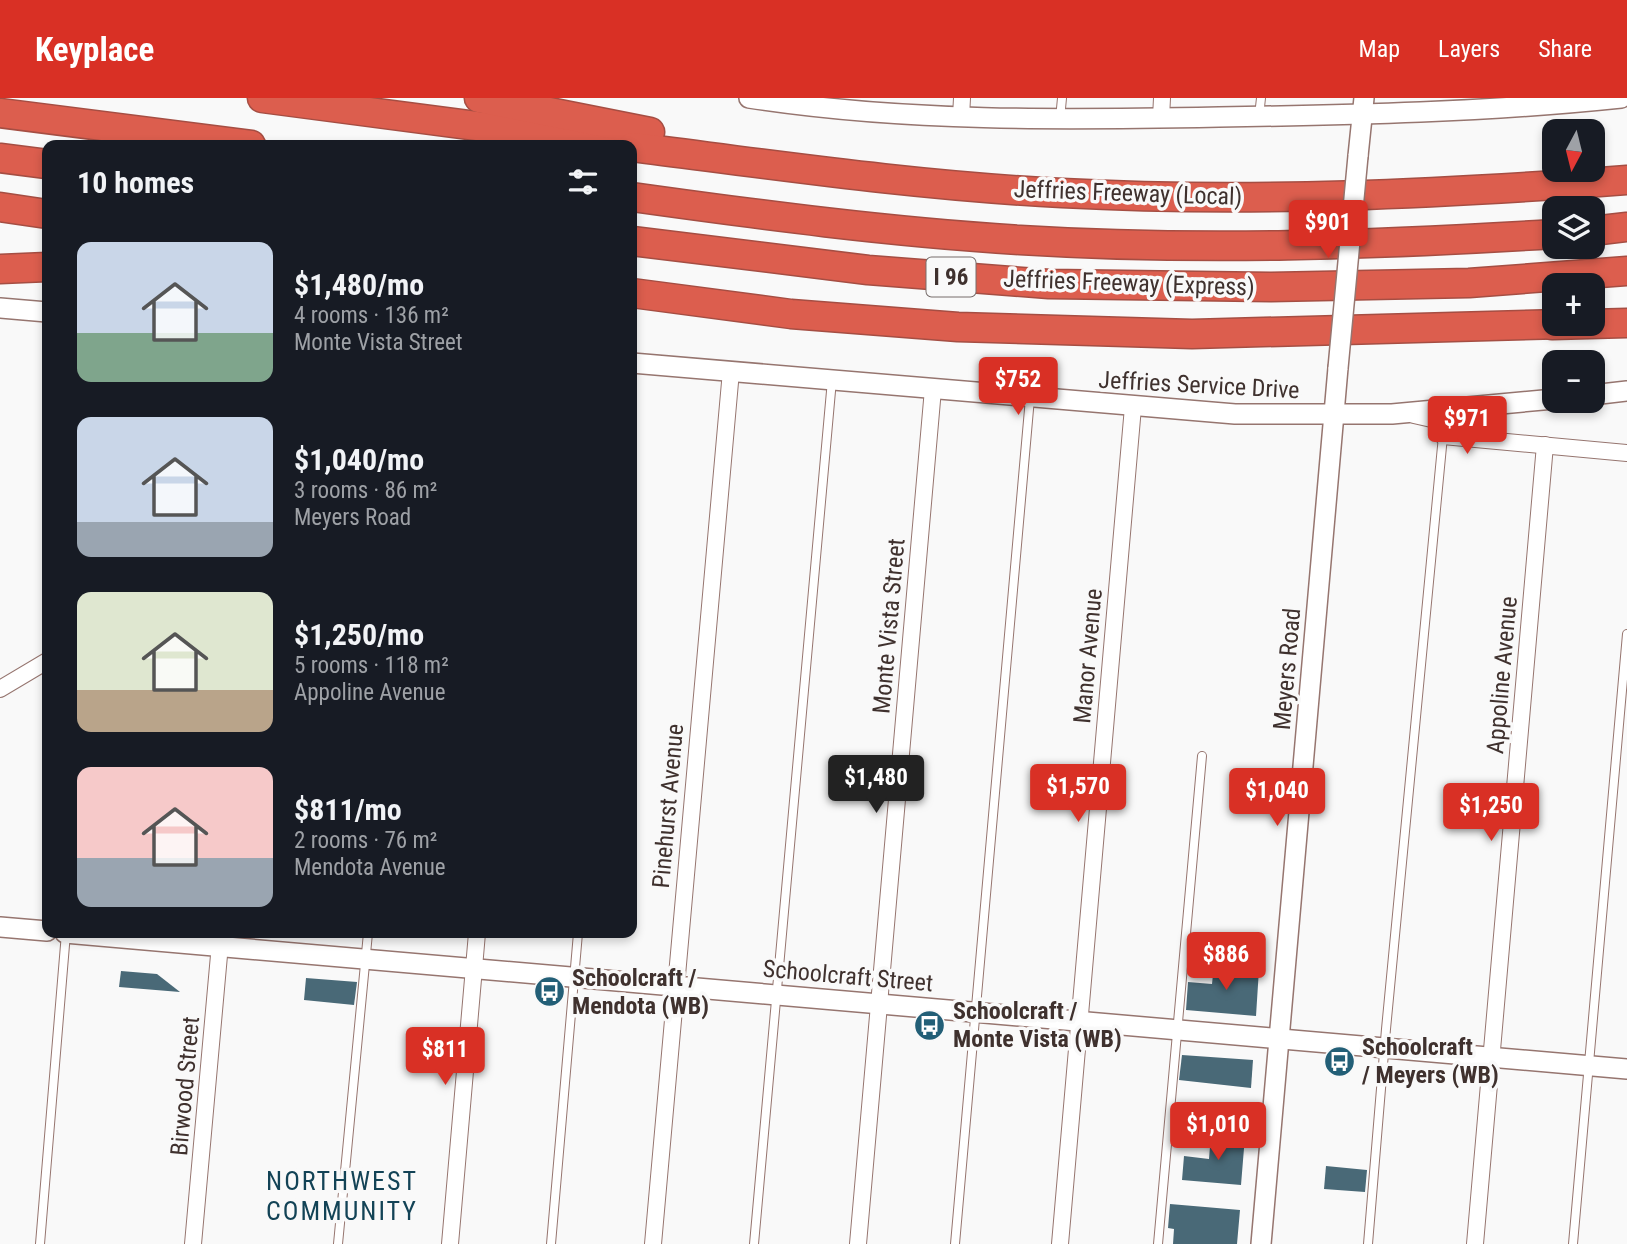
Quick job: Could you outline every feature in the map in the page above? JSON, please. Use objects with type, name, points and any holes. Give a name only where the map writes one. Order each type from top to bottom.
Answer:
[{"type":"highway","points":[[262,98],[584,140]]},
{"type":"highway","points":[[480,98],[691,141],[760,163]]},
{"type":"highway","points":[[0,113],[212,140]]},
{"type":"highway","name":"Jeffries Freeway (Local)","points":[[637,147],[893,179],[1059,193],[1136,196],[1388,195],[1620,179]]},
{"type":"highway","points":[[0,158],[42,163]]},
{"type":"highway","name":"Jeffries Freeway (Express)","points":[[637,198],[849,226],[1021,240],[1117,244],[1373,244],[1542,235]]},
{"type":"highway","points":[[0,207],[42,213]]},
{"type":"highway","points":[[1605,230],[1627,228]]},
{"type":"highway","name":"Jeffries Freeway (Express)","points":[[637,242],[868,270],[1062,285],[1244,287],[1469,283],[1627,271]]},
{"type":"highway","points":[[0,269],[42,267]]},
{"type":"highway","name":"I 96","points":[[637,294],[791,314],[958,327],[1192,334],[1542,324]]},
{"type":"highway","points":[[1605,318],[1627,315]]},
{"type":"highway","points":[[1605,323],[1627,323]]},
{"type":"street","points":[[754,98],[961,107],[1060,120],[1161,118],[1260,107],[1472,104],[1621,98]]},
{"type":"street","points":[[1161,118],[1162,98]]},
{"type":"street","name":"Meyers Road","points":[[1261,1244],[1363,106]]},
{"type":"street","points":[[0,308],[42,312]]},
{"type":"street","name":"Jeffries Service Drive","points":[[637,363],[1235,414],[1334,416],[1405,413],[1542,400]]},
{"type":"street","name":"Pinehurst Avenue","points":[[653,1244],[731,371]]},
{"type":"street","name":"Monte Vista Street","points":[[858,1244],[933,389]]},
{"type":"street","points":[[1605,394],[1627,391]]},
{"type":"street","name":"Manor Avenue","points":[[1060,1244],[1133,407]]},
{"type":"street","points":[[1405,413],[1436,420],[1443,436],[1627,453]]},
{"type":"street","name":"Appoline Avenue","points":[[1475,1244],[1545,445]]},
{"type":"street","points":[[0,689],[42,664]]},
{"type":"street","points":[[0,927],[42,931]]},
{"type":"street","name":"Schoolcraft Street","points":[[195,938],[221,939],[365,959],[1627,1069]]},
{"type":"street","points":[[450,1244],[477,938]]},
{"type":"street","name":"Birwood Street","points":[[193,1244],[221,939]]},
{"type":"lane","points":[[1060,120],[1062,98]]},
{"type":"lane","points":[[754,1244],[832,380]]},
{"type":"lane","points":[[955,1244],[1030,398]]},
{"type":"lane","points":[[1368,1244],[1384,1048],[1443,436]]},
{"type":"lane","points":[[1573,1244],[1627,634]]},
{"type":"lane","points":[[1158,1244],[1202,756]]},
{"type":"lane","points":[[40,1244],[66,938]]},
{"type":"lane","points":[[338,1244],[367,938]]},
{"type":"lane","points":[[551,1244],[578,938]]},
{"type":"building","points":[[1214,965],[1259,969],[1256,1016],[1186,1010],[1188,982],[1212,984]]},
{"type":"building","points":[[121,971],[157,974],[180,992],[119,987]]},
{"type":"building","points":[[306,978],[357,982],[354,1005],[304,1000]]},
{"type":"building","points":[[1182,1055],[1253,1060],[1251,1088],[1179,1080]]},
{"type":"building","points":[[1211,1134],[1245,1136],[1241,1185],[1182,1180],[1184,1156],[1209,1159]]},
{"type":"building","points":[[1326,1166],[1367,1170],[1365,1192],[1324,1189]]},
{"type":"building","points":[[1170,1204],[1240,1210],[1237,1244],[1173,1244],[1174,1229],[1168,1228]]},
{"type":"place","name":"Schoolcraft / Mendota (WB)","points":[[549,992]]},
{"type":"place","name":"Schoolcraft / Monte Vista (WB)","points":[[930,1025]]},
{"type":"place","name":"Schoolcraft / Meyers (WB)","points":[[1339,1061]]},
{"type":"district","name":"NORTHWEST COMMUNITY","points":[[342,1196]]}]
